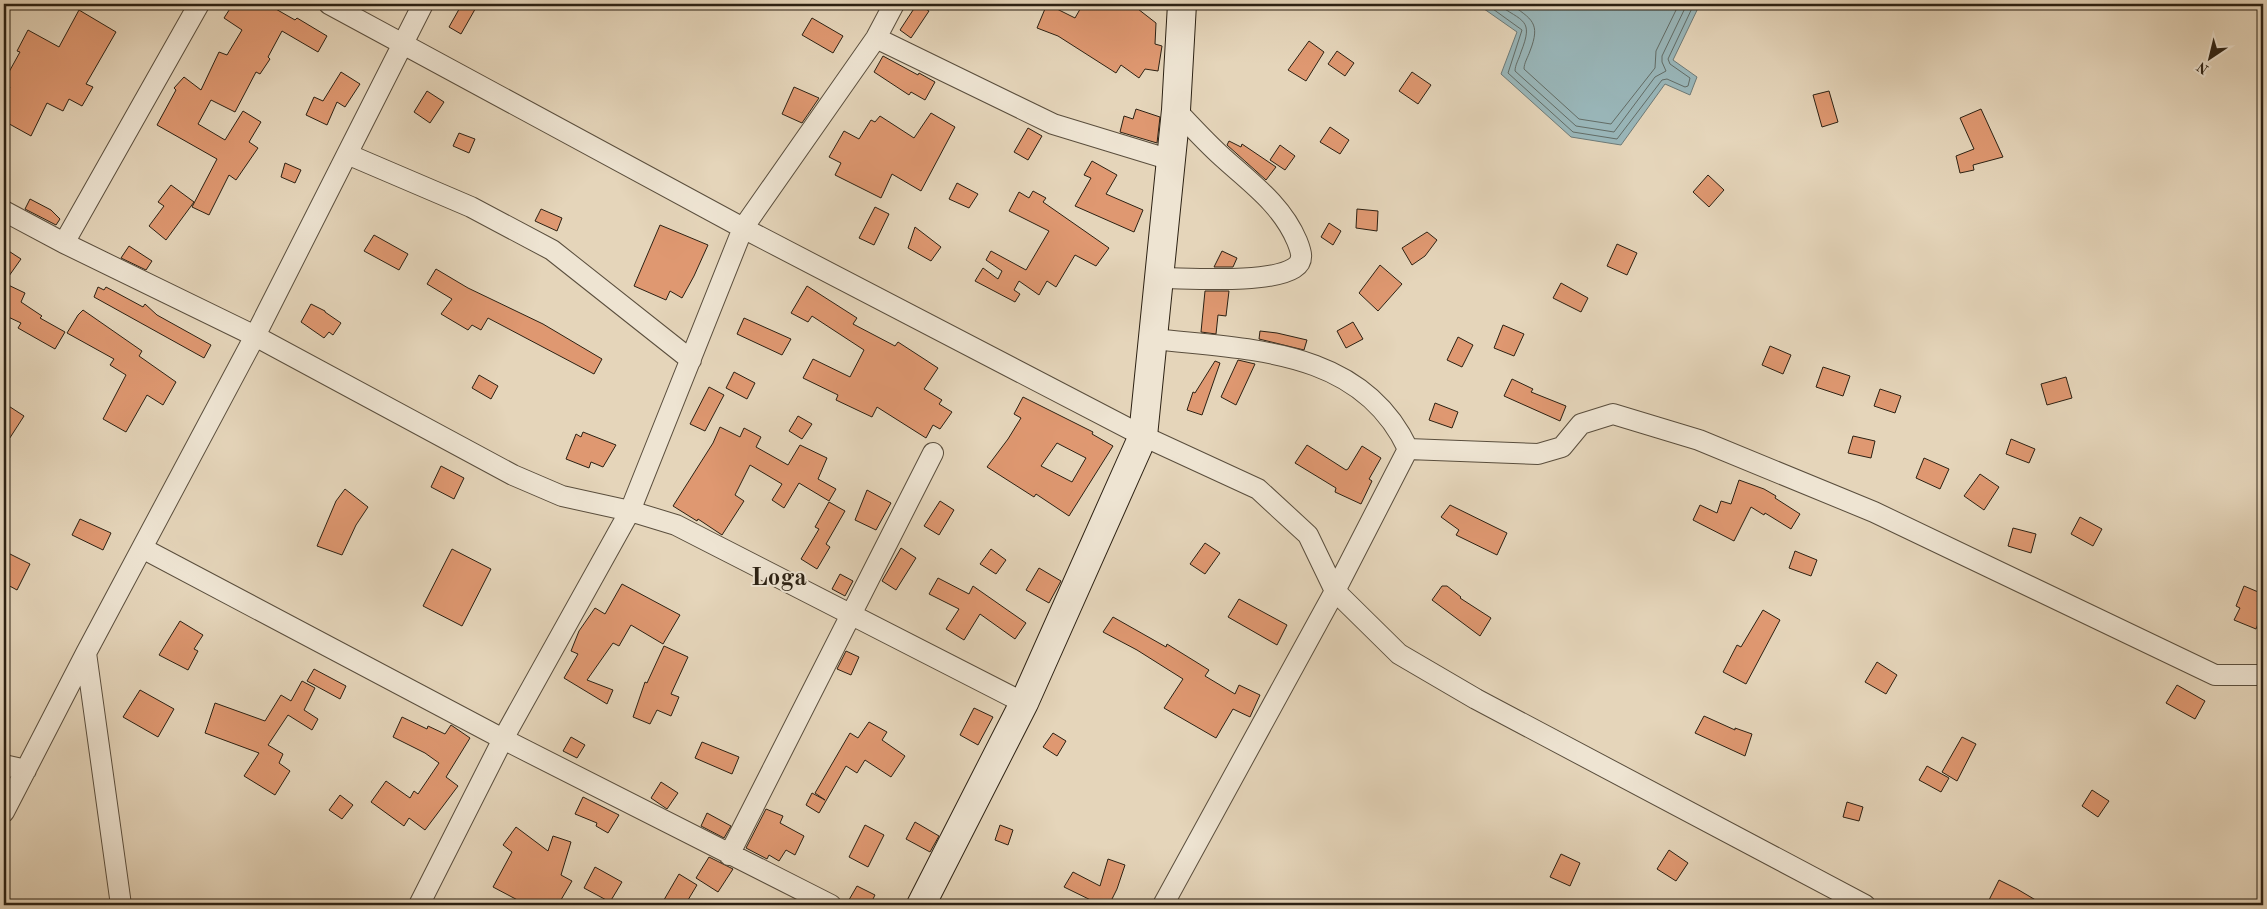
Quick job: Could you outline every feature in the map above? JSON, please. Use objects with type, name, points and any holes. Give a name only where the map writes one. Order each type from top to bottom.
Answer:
[{"type":"main road","points":[[922,905],[1024,703],[1143,436],[1176,110],[1182,4]]},
{"type":"street","points":[[64,243],[199,4]]},
{"type":"street","points":[[329,4],[743,228],[1143,436],[1258,489],[1308,536],[1335,591],[1399,654],[1476,699],[1865,905]]},
{"type":"street","points":[[4,812],[86,653],[255,336],[401,44],[423,4]]},
{"type":"street","points":[[419,905],[503,739],[630,511],[743,228],[876,38],[894,4]]},
{"type":"street","points":[[876,38],[1053,124],[1171,160]]},
{"type":"street","points":[[1158,278],[1256,278],[1293,269],[1300,263],[1302,253],[1290,225],[1269,200],[1235,167],[1219,155],[1176,110]]},
{"type":"street","points":[[346,154],[471,207],[552,250],[690,360]]},
{"type":"street","points":[[4,211],[64,243],[255,336],[513,475],[562,496],[630,511],[676,525],[1024,703]]},
{"type":"street","points":[[1154,339],[1277,353],[1321,367],[1353,383],[1399,430],[1408,449]]},
{"type":"street","points":[[1408,449],[1538,454],[1562,447],[1581,424],[1613,414],[1699,440],[1874,512],[2215,675],[2263,674]]},
{"type":"street","points":[[1163,905],[1335,591],[1408,449]]},
{"type":"street","points":[[730,855],[933,453]]},
{"type":"street","points":[[142,548],[503,739],[831,905]]},
{"type":"street","points":[[86,653],[121,905]]},
{"type":"street","points":[[4,765],[26,770]]},
{"type":"water","points":[[1477,4],[1700,4],[1673,60],[1697,77],[1690,95],[1665,84],[1621,145],[1571,137],[1501,74],[1517,32]]},
{"type":"building","points":[[233,4],[267,4],[295,20],[297,18],[327,36],[318,52],[282,31],[268,57],[270,59],[260,74],[256,72],[235,112],[211,100],[198,124],[225,140],[243,111],[261,122],[249,142],[258,148],[236,180],[229,175],[209,215],[192,207],[217,159],[157,125],[176,90],[174,88],[184,77],[201,90],[219,52],[227,55],[242,30],[224,18]]},
{"type":"building","points":[[462,4],[478,4],[461,34],[449,27]]},
{"type":"building","points":[[917,4],[929,11],[911,38],[900,30]]},
{"type":"building","points":[[1047,4],[1075,18],[1083,4],[1130,4],[1156,23],[1155,44],[1162,46],[1158,71],[1145,69],[1139,78],[1121,65],[1116,73],[1058,36],[1037,28]]},
{"type":"building","points":[[79,10],[116,32],[86,84],[93,87],[82,106],[69,99],[63,111],[47,103],[31,136],[4,121],[4,97],[10,87],[4,84],[4,81],[20,52],[17,51],[28,30],[59,47]]},
{"type":"building","points":[[812,18],[843,36],[833,53],[802,35]]},
{"type":"building","points":[[1309,41],[1324,52],[1306,81],[1288,70]]},
{"type":"building","points":[[1337,51],[1354,63],[1345,76],[1328,64]]},
{"type":"building","points":[[883,56],[935,82],[925,100],[911,92],[909,95],[874,72]]},
{"type":"building","points":[[341,72],[360,84],[345,107],[337,102],[327,125],[306,115],[314,97],[323,101]]},
{"type":"building","points":[[1412,72],[1431,85],[1418,104],[1399,91]]},
{"type":"building","points":[[794,87],[819,98],[802,123],[782,114]]},
{"type":"building","points":[[427,91],[444,102],[430,123],[414,112]]},
{"type":"building","points":[[1829,91],[1838,122],[1822,127],[1813,95]]},
{"type":"building","points":[[1136,109],[1160,117],[1157,143],[1120,132],[1124,116],[1133,119]]},
{"type":"building","points":[[1981,109],[2003,157],[1973,165],[1974,170],[1960,173],[1956,156],[1974,149],[1960,118]]},
{"type":"building","points":[[931,113],[955,127],[921,191],[892,174],[881,198],[835,175],[841,163],[829,157],[844,131],[859,139],[871,120],[875,122],[880,116],[914,138]]},
{"type":"building","points":[[1330,127],[1349,140],[1340,154],[1320,142]]},
{"type":"building","points":[[1028,128],[1042,136],[1028,160],[1014,152]]},
{"type":"building","points":[[459,133],[475,139],[469,153],[453,146]]},
{"type":"building","points":[[1229,141],[1241,147],[1242,144],[1276,167],[1266,180],[1227,145]]},
{"type":"building","points":[[1280,145],[1295,156],[1285,170],[1270,160]]},
{"type":"building","points":[[1092,161],[1117,175],[1106,194],[1143,210],[1134,232],[1075,206],[1091,178],[1084,175]]},
{"type":"building","points":[[285,163],[301,170],[295,183],[281,177]]},
{"type":"building","points":[[1708,175],[1724,190],[1709,207],[1693,192]]},
{"type":"building","points":[[957,183],[978,194],[969,208],[949,199]]},
{"type":"building","points":[[171,185],[194,202],[166,240],[149,226],[164,206],[158,202]]},
{"type":"building","points":[[1033,191],[1046,198],[1043,202],[1109,248],[1096,266],[1075,255],[1056,287],[1047,281],[1039,295],[1019,281],[1014,290],[1020,294],[1015,302],[975,281],[983,268],[998,279],[1002,271],[986,260],[991,251],[1026,270],[1049,231],[1009,211],[1019,192],[1029,198]]},
{"type":"building","points":[[30,199],[51,210],[60,219],[56,225],[25,209]]},
{"type":"building","points":[[875,207],[889,214],[874,245],[859,238]]},
{"type":"building","points":[[541,209],[562,218],[557,231],[535,221]]},
{"type":"building","points":[[1357,209],[1378,211],[1377,231],[1356,228]]},
{"type":"building","points":[[1329,223],[1341,231],[1333,245],[1321,237]]},
{"type":"building","points":[[660,225],[708,245],[682,298],[670,291],[666,300],[634,286]]},
{"type":"building","points":[[915,227],[941,247],[931,261],[908,248]]},
{"type":"building","points":[[1427,232],[1437,240],[1425,256],[1412,265],[1402,248]]},
{"type":"building","points":[[374,235],[408,254],[399,270],[364,251]]},
{"type":"building","points":[[1617,244],[1637,253],[1627,275],[1607,266]]},
{"type":"building","points":[[129,246],[152,261],[146,270],[121,258]]},
{"type":"building","points":[[4,248],[21,259],[4,283]]},
{"type":"building","points":[[1222,251],[1237,258],[1233,267],[1214,267]]},
{"type":"building","points":[[1380,265],[1402,284],[1378,311],[1359,293]]},
{"type":"building","points":[[436,269],[468,288],[543,324],[602,359],[594,374],[488,318],[481,330],[472,325],[468,330],[441,314],[452,299],[427,284]]},
{"type":"building","points":[[4,283],[25,293],[21,302],[42,316],[40,318],[65,332],[55,349],[18,328],[21,323],[4,315]]},
{"type":"building","points":[[1561,283],[1588,298],[1581,312],[1553,298]]},
{"type":"building","points":[[807,286],[857,318],[853,324],[895,346],[898,342],[938,368],[924,389],[942,400],[939,404],[952,412],[940,429],[933,425],[926,438],[877,407],[872,417],[836,400],[838,395],[803,378],[813,359],[850,377],[864,350],[812,316],[808,322],[791,313]]},
{"type":"building","points":[[98,287],[104,290],[106,287],[143,307],[145,304],[157,315],[211,345],[204,358],[94,297]]},
{"type":"building","points":[[1205,291],[1229,291],[1226,316],[1218,315],[1216,334],[1201,332]]},
{"type":"building","points":[[311,304],[325,311],[341,323],[333,335],[329,332],[324,338],[301,322]]},
{"type":"building","points":[[83,310],[142,351],[139,356],[176,382],[163,405],[147,395],[126,432],[103,419],[126,375],[110,365],[114,359],[67,333]]},
{"type":"building","points":[[744,318],[791,339],[782,355],[737,334]]},
{"type":"building","points":[[1353,322],[1363,339],[1346,348],[1337,331]]},
{"type":"building","points":[[1503,325],[1524,334],[1514,356],[1494,348]]},
{"type":"building","points":[[1260,331],[1307,340],[1304,350],[1259,339]]},
{"type":"building","points":[[1458,337],[1473,345],[1462,367],[1447,360]]},
{"type":"building","points":[[1770,346],[1791,355],[1783,374],[1762,365]]},
{"type":"building","points":[[1238,360],[1255,364],[1236,405],[1221,397]]},
{"type":"building","points":[[1215,361],[1220,363],[1202,415],[1187,410],[1193,392],[1195,393]]},
{"type":"building","points":[[1823,367],[1850,376],[1843,396],[1816,387]]},
{"type":"building","points":[[734,372],[755,383],[747,399],[726,388]]},
{"type":"building","points":[[479,375],[498,386],[491,399],[472,388]]},
{"type":"building","points":[[2066,377],[2072,398],[2047,405],[2041,384]]},
{"type":"building","points":[[1512,379],[1533,389],[1531,392],[1566,406],[1560,421],[1504,396]]},
{"type":"building","points":[[709,387],[724,395],[705,431],[690,424]]},
{"type":"building","points":[[1880,389],[1901,396],[1895,413],[1874,406]]},
{"type":"building","points":[[1023,397],[1093,432],[1092,434],[1113,446],[1069,516],[1036,494],[1034,497],[987,467],[1021,418],[1014,414]],"holes":[[[1057,443],[1086,458],[1072,482],[1041,466]]]},
{"type":"building","points":[[4,403],[24,416],[4,447]]},
{"type":"building","points":[[1435,403],[1458,412],[1452,428],[1429,420]]},
{"type":"building","points":[[798,416],[812,424],[802,439],[789,431]]},
{"type":"building","points":[[720,427],[740,437],[744,428],[761,437],[756,447],[788,465],[800,445],[827,458],[818,479],[836,489],[829,501],[799,483],[784,508],[772,500],[782,484],[750,465],[735,495],[744,501],[722,535],[698,519],[697,521],[673,506],[713,443]]},
{"type":"building","points":[[583,432],[616,445],[603,467],[591,462],[589,468],[566,459],[576,434],[581,437]]},
{"type":"building","points":[[1853,436],[1875,441],[1871,458],[1848,453]]},
{"type":"building","points":[[2011,439],[2035,449],[2029,463],[2006,454]]},
{"type":"building","points":[[1307,445],[1346,470],[1362,446],[1381,458],[1369,479],[1372,481],[1361,504],[1335,492],[1336,488],[1295,463]]},
{"type":"building","points":[[1924,458],[1949,469],[1940,489],[1916,478]]},
{"type":"building","points":[[441,466],[464,478],[454,499],[431,487]]},
{"type":"building","points":[[1980,474],[1999,487],[1984,510],[1964,496]]},
{"type":"building","points":[[1739,480],[1764,489],[1800,514],[1791,529],[1751,507],[1734,541],[1693,520],[1700,505],[1717,513],[1721,501],[1731,504]]},
{"type":"building","points":[[345,489],[368,507],[356,525],[342,555],[317,546],[336,501]]},
{"type":"building","points":[[867,490],[891,503],[876,530],[855,520]]},
{"type":"building","points":[[940,501],[954,510],[939,535],[924,526]]},
{"type":"building","points":[[829,502],[845,511],[826,544],[830,547],[817,569],[801,559],[819,529],[815,527]]},
{"type":"building","points":[[1450,505],[1507,533],[1497,555],[1456,535],[1459,530],[1441,517]]},
{"type":"building","points":[[2080,517],[2102,529],[2093,546],[2071,534]]},
{"type":"building","points":[[80,519],[111,533],[103,550],[72,535]]},
{"type":"building","points":[[2013,528],[2036,534],[2031,553],[2008,546]]},
{"type":"building","points":[[1205,543],[1220,553],[1205,574],[1190,564]]},
{"type":"building","points":[[901,548],[916,558],[896,590],[882,581]]},
{"type":"building","points":[[452,549],[491,569],[462,626],[423,606]]},
{"type":"building","points":[[991,549],[1006,560],[996,574],[980,564]]},
{"type":"building","points":[[4,551],[30,564],[17,590],[4,583]]},
{"type":"building","points":[[1795,551],[1817,560],[1811,576],[1789,568]]},
{"type":"building","points":[[1039,568],[1061,581],[1049,603],[1026,590]]},
{"type":"building","points":[[840,574],[853,581],[845,596],[832,589]]},
{"type":"building","points":[[938,578],[969,594],[973,586],[1026,623],[1015,639],[980,614],[964,640],[946,629],[959,609],[929,594]]},
{"type":"building","points":[[622,584],[680,615],[663,644],[631,625],[619,646],[613,643],[587,680],[613,690],[607,704],[564,678],[578,654],[571,651],[579,631],[595,608],[605,614]]},
{"type":"building","points":[[1442,586],[1447,586],[1460,598],[1491,618],[1480,636],[1432,600]]},
{"type":"building","points":[[2244,586],[2263,594],[2263,611],[2256,629],[2234,620],[2240,608],[2236,606]]},
{"type":"building","points":[[1239,599],[1287,625],[1277,645],[1228,617]]},
{"type":"building","points":[[1763,610],[1780,620],[1746,684],[1723,672],[1737,645],[1741,647]]},
{"type":"building","points":[[1113,617],[1166,647],[1167,644],[1209,670],[1205,676],[1235,694],[1239,685],[1260,695],[1250,717],[1233,709],[1216,738],[1164,708],[1183,679],[1137,650],[1103,632]]},
{"type":"building","points":[[180,621],[203,635],[194,649],[198,651],[188,670],[159,655]]},
{"type":"building","points":[[664,646],[688,657],[671,694],[679,697],[671,716],[657,710],[650,724],[633,717],[645,682],[647,683]]},
{"type":"building","points":[[846,651],[859,657],[851,675],[837,669]]},
{"type":"building","points":[[1877,662],[1897,675],[1886,694],[1865,682]]},
{"type":"building","points":[[314,669],[346,686],[340,699],[307,681]]},
{"type":"building","points":[[302,681],[315,688],[304,710],[318,719],[312,730],[288,715],[268,745],[283,754],[279,763],[290,771],[275,795],[244,776],[259,753],[205,733],[215,703],[265,721],[281,695],[291,701]]},
{"type":"building","points":[[2177,685],[2205,701],[2195,719],[2166,703]]},
{"type":"building","points":[[140,690],[174,709],[158,737],[123,717]]},
{"type":"building","points":[[974,708],[993,717],[978,745],[960,735]]},
{"type":"building","points":[[1704,716],[1735,730],[1735,728],[1752,734],[1745,756],[1695,733]]},
{"type":"building","points":[[402,717],[427,729],[428,726],[445,734],[451,725],[470,738],[446,777],[458,786],[425,830],[409,818],[404,826],[371,802],[386,781],[410,798],[414,791],[418,794],[439,763],[425,753],[393,737]]},
{"type":"building","points":[[869,722],[887,732],[882,740],[905,756],[891,777],[865,760],[857,773],[846,766],[819,813],[806,805],[812,793],[825,800],[815,793],[850,733],[858,738]]},
{"type":"building","points":[[1053,733],[1066,741],[1057,756],[1043,747]]},
{"type":"building","points":[[571,737],[585,745],[577,758],[563,751]]},
{"type":"building","points":[[1962,737],[1976,744],[1957,781],[1942,772]]},
{"type":"building","points":[[702,742],[739,757],[732,774],[695,758]]},
{"type":"building","points":[[1927,766],[1949,778],[1941,792],[1919,780]]},
{"type":"building","points":[[661,782],[678,793],[667,809],[651,798]]},
{"type":"building","points":[[2092,790],[2109,801],[2098,817],[2082,806]]},
{"type":"building","points":[[340,795],[353,805],[342,819],[329,810]]},
{"type":"building","points":[[583,797],[619,815],[608,833],[596,826],[597,823],[575,814]]},
{"type":"building","points":[[1847,802],[1863,807],[1859,821],[1843,817]]},
{"type":"building","points":[[766,809],[783,816],[780,823],[804,836],[795,855],[786,850],[779,861],[769,855],[767,859],[746,848]]},
{"type":"building","points":[[707,813],[731,826],[724,838],[701,826]]},
{"type":"building","points":[[915,822],[939,836],[930,852],[906,839]]},
{"type":"building","points":[[865,825],[884,835],[868,867],[849,857]]},
{"type":"building","points":[[1000,825],[1013,830],[1008,845],[995,840]]},
{"type":"building","points":[[516,827],[548,851],[553,836],[571,842],[561,875],[572,881],[558,905],[527,905],[493,887],[512,852],[503,845]]},
{"type":"building","points":[[1669,850],[1688,863],[1676,881],[1657,869]]},
{"type":"building","points":[[1561,854],[1580,863],[1570,886],[1550,877]]},
{"type":"building","points":[[709,857],[733,869],[718,892],[696,878]]},
{"type":"building","points":[[1108,859],[1125,865],[1109,905],[1101,905],[1064,887],[1073,872],[1100,886]]},
{"type":"building","points":[[595,867],[622,882],[610,902],[584,888]]},
{"type":"building","points":[[679,874],[697,885],[685,905],[661,905]]},
{"type":"building","points":[[1999,880],[2044,905],[1999,905],[1989,900]]},
{"type":"building","points":[[857,886],[875,895],[870,905],[846,905]]},
{"type":"district","name":"Loga","points":[[779,578]]}]
